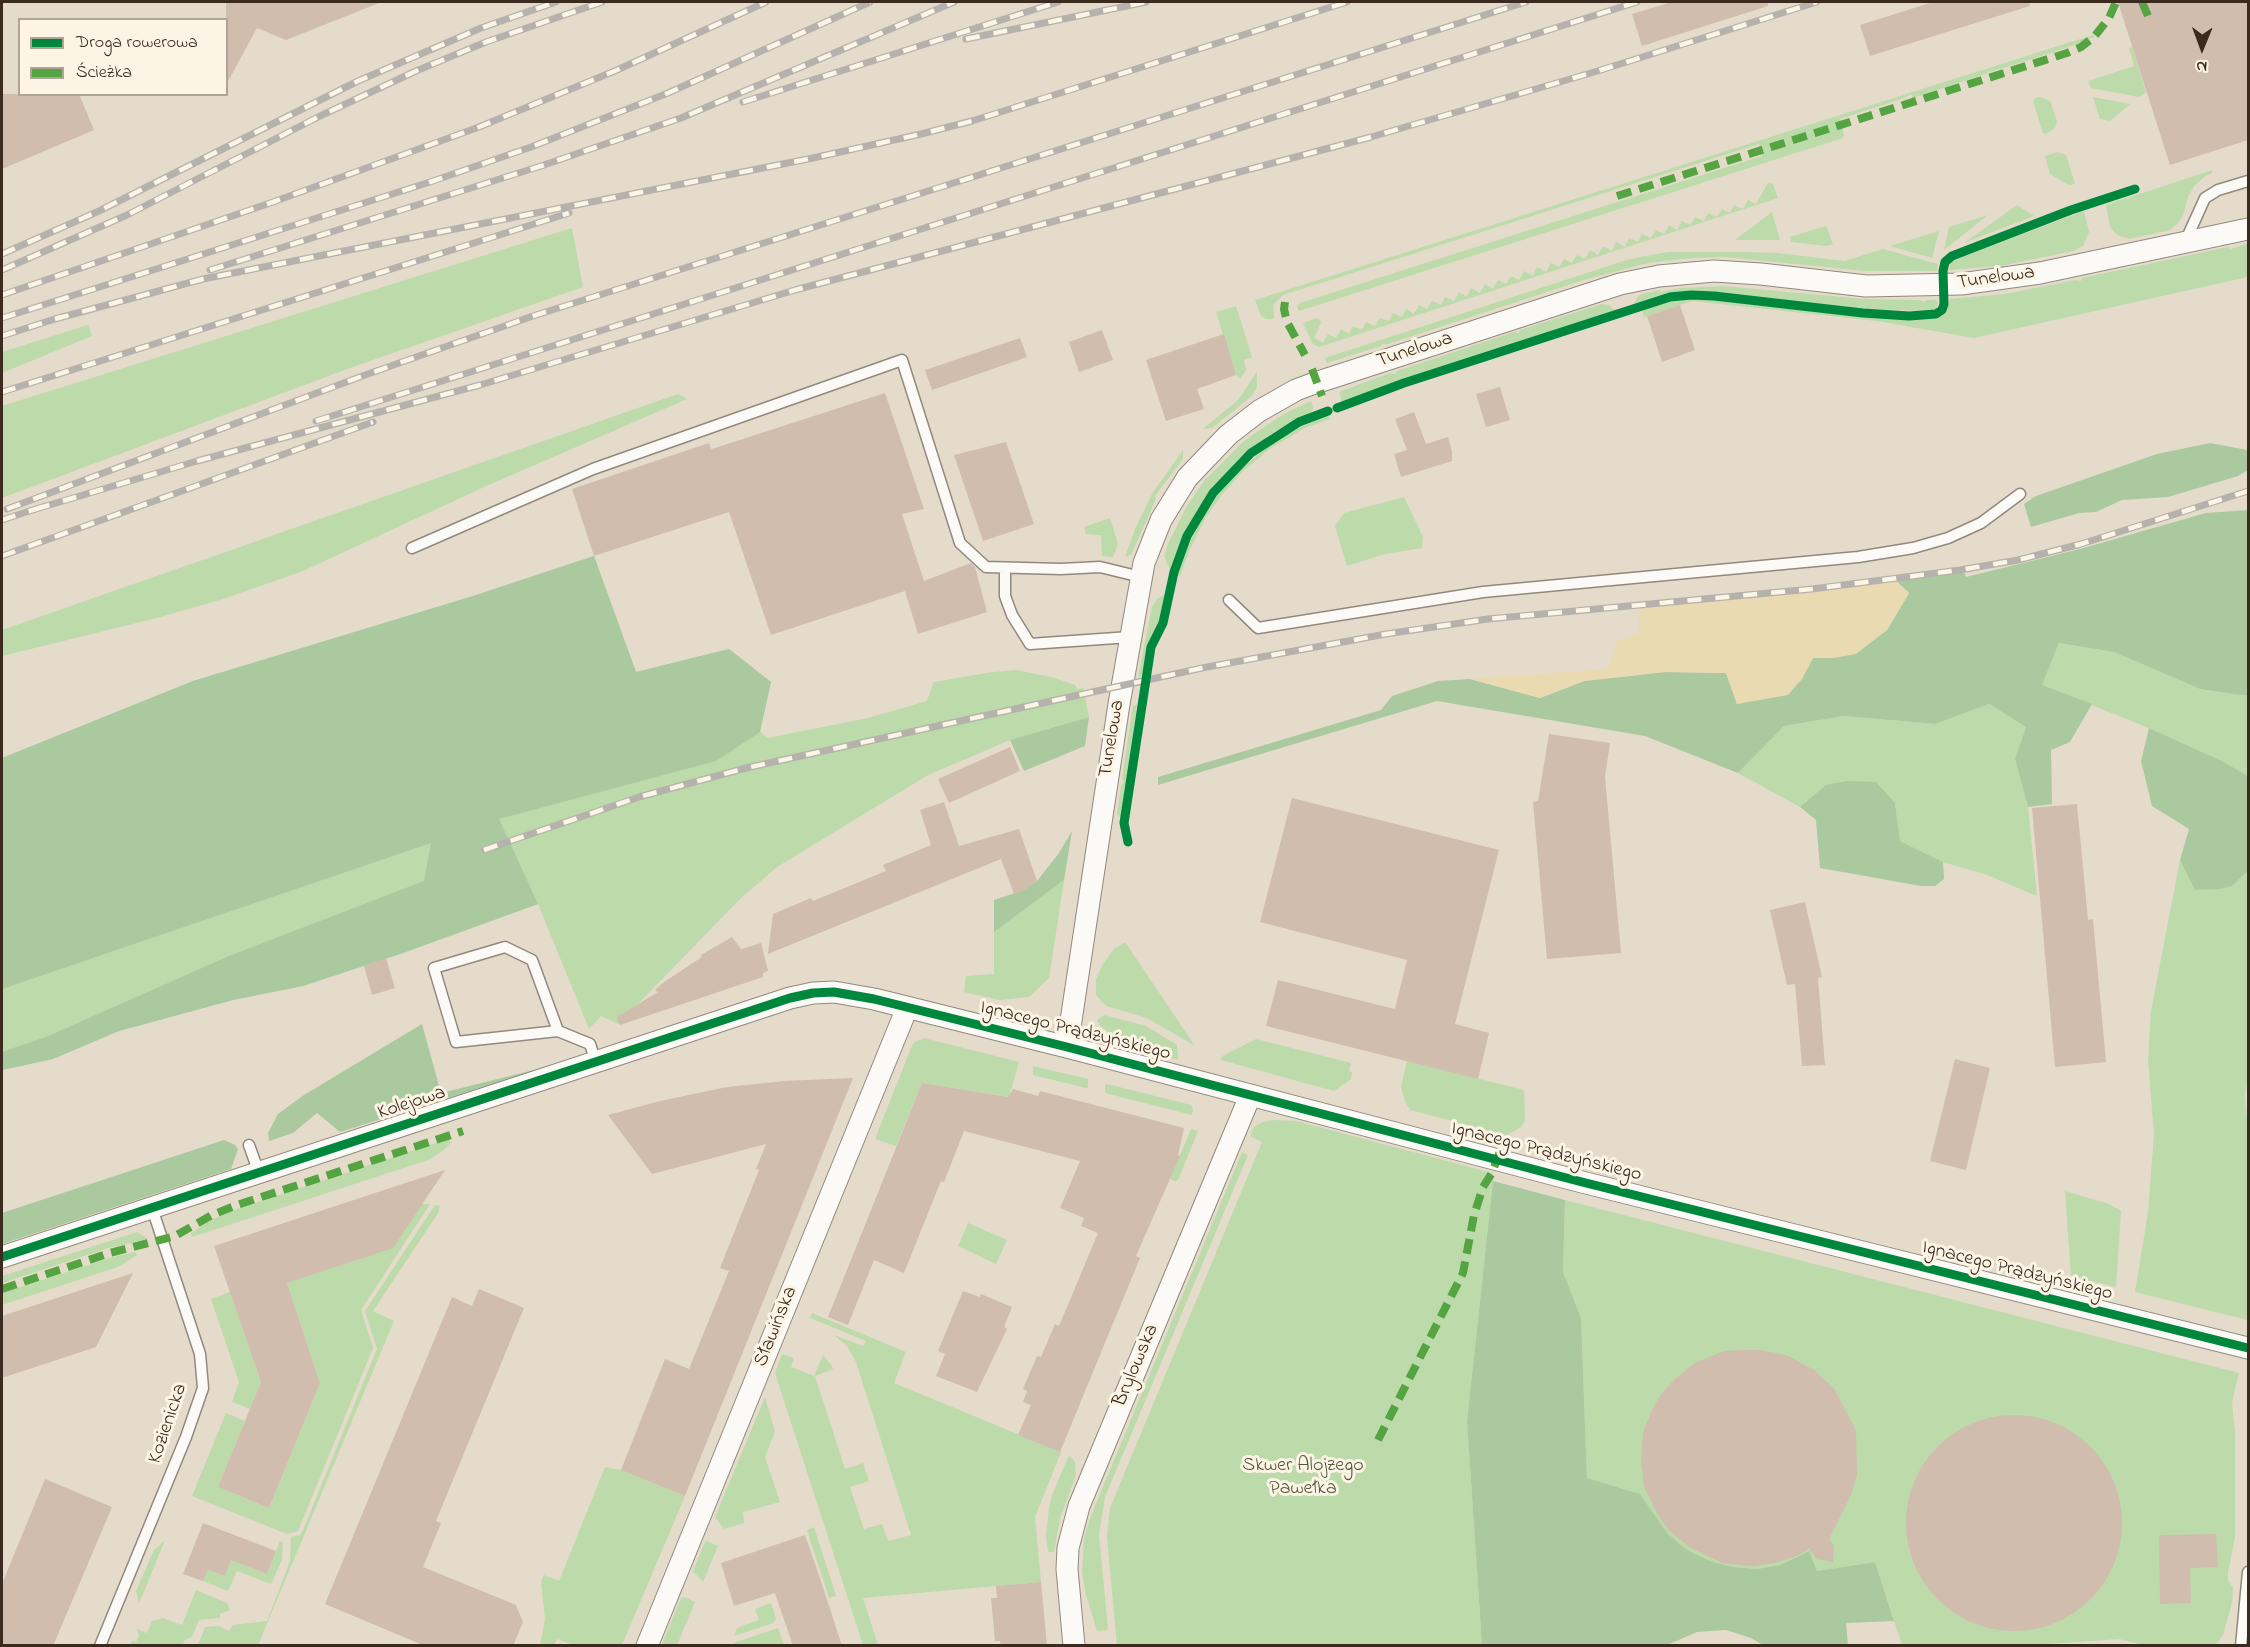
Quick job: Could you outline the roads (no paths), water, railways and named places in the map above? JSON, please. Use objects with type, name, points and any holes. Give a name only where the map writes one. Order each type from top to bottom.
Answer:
[{"type":"street","name":"Tunelowa","points":[[1067,1047],[1130,637],[1141,578],[1155,531],[1188,478],[1228,435],[1276,400],[1312,384],[1620,284],[1659,276],[1713,271],[1866,286],[1961,284],[2028,275],[2248,229]]},
{"type":"street","name":"Ignacego Prądzyńskiego","points":[[834,992],[1067,1047],[1582,1182],[2248,1348]]},
{"type":"street","name":"Kolejowa","points":[[2,1257],[790,998],[813,993],[834,992]]},
{"type":"street","name":"Sławińska","points":[[647,1646],[907,1008]]},
{"type":"street","name":"Brylowska","points":[[1074,1646],[1067,1569],[1068,1548],[1079,1506],[1250,1096]]},
{"type":"lane","points":[[2184,243],[2205,198],[2218,190],[2248,181]]},
{"type":"lane","points":[[412,548],[593,469],[902,360],[960,543],[986,567],[1061,569],[1100,567],[1141,578]]},
{"type":"lane","points":[[1229,600],[1258,628],[1484,592],[1858,556],[1913,548],[1948,538],[1981,523],[2020,494]]},
{"type":"lane","points":[[1005,568],[1005,596],[1012,615],[1030,644],[1130,637]]},
{"type":"lane","points":[[558,1031],[532,960],[505,947],[434,968],[456,1042],[558,1031],[591,1044],[596,1062]]},
{"type":"lane","points":[[249,1145],[259,1173]]},
{"type":"lane","name":"Kozienicka","points":[[100,1646],[186,1437],[203,1388],[200,1354],[152,1208]]},
{"type":"lane","points":[[2241,1646],[2248,1572]]},
{"type":"railway","points":[[2,254],[99,211],[358,81],[481,28],[556,2]]},
{"type":"railway","points":[[2,270],[127,215],[320,116],[416,71],[486,42],[602,2]]},
{"type":"railway","points":[[2,295],[273,202],[479,127],[617,70],[766,2]]},
{"type":"railway","points":[[2,318],[430,182],[531,147],[668,93],[870,2]]},
{"type":"railway","points":[[210,270],[541,166],[681,118],[954,2]]},
{"type":"railway","points":[[743,102],[1058,2]]},
{"type":"railway","points":[[966,39],[1146,2]]},
{"type":"railway","points":[[55,319],[203,279],[813,158],[921,134],[972,121],[1347,2]]},
{"type":"railway","points":[[7,509],[365,375],[533,316],[1526,2]]},
{"type":"railway","points":[[316,421],[1637,2]]},
{"type":"railway","points":[[36,509],[197,461],[480,385],[795,290],[1371,137],[1601,70],[1817,2]]},
{"type":"railway","points":[[2,392],[569,213]]},
{"type":"railway","points":[[2,336],[61,317]]},
{"type":"railway","points":[[2,556],[373,422]]},
{"type":"railway","points":[[484,850],[639,797],[746,768],[1202,668],[1386,634],[1488,619],[1812,589],[1960,570],[2018,560],[2081,544],[2248,491]]},
{"type":"railway","points":[[2,520],[45,506]]},
{"type":"park label","name":"Skwer Alojzego Pawełka","points":[[1303,1478]]}]
